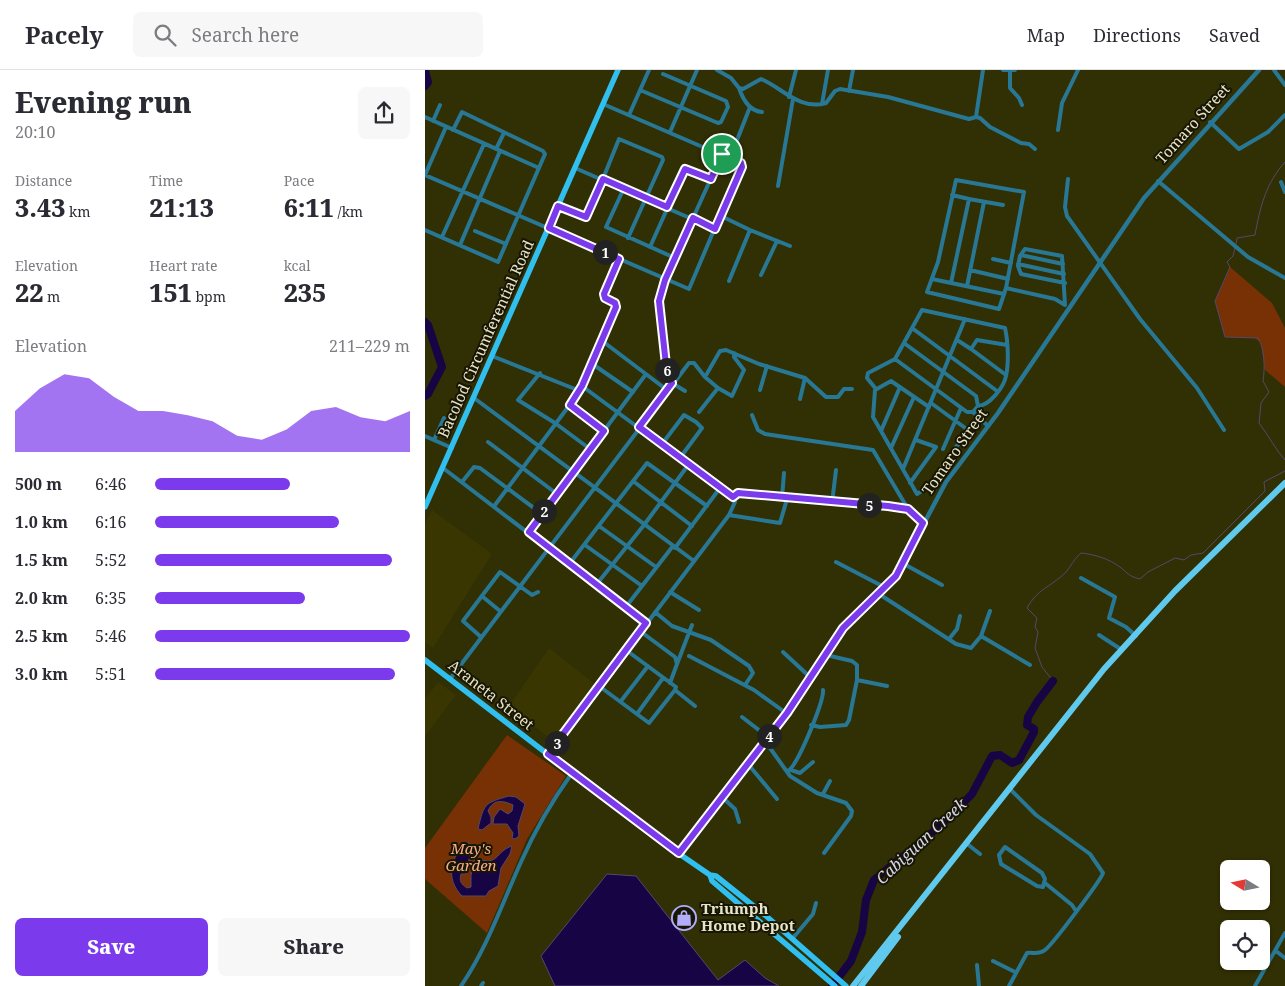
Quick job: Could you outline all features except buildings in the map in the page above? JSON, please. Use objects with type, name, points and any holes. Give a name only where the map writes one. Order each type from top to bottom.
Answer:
[{"type":"highway","points":[[853,986],[1122,651],[1285,483]]},
{"type":"highway","points":[[1239,531],[1285,488]]},
{"type":"highway","points":[[861,986],[967,844]]},
{"type":"main road","name":"Bacolod Circumferential Road","points":[[425,507],[618,70]]},
{"type":"main road","name":"Araneta Street","points":[[425,660],[679,853],[710,875],[716,876],[844,984]]},
{"type":"main road","name":"Araneta Street","points":[[710,875],[712,881],[832,984]]},
{"type":"street","points":[[629,115],[649,70]]},
{"type":"street","points":[[669,132],[697,70]]},
{"type":"street","points":[[717,70],[731,78],[739,88],[743,99],[755,112],[762,112]]},
{"type":"street","points":[[778,186],[796,70]]},
{"type":"street","points":[[822,104],[828,70]]},
{"type":"street","points":[[849,91],[853,70]]},
{"type":"street","points":[[976,117],[983,70]]},
{"type":"street","points":[[1003,70],[1013,70],[1010,88],[1019,98],[1022,105]]},
{"type":"street","points":[[1058,130],[1063,103],[1078,70]]},
{"type":"street","name":"Tomaro Street","points":[[679,853],[787,713],[843,628],[886,588],[903,564],[946,482],[988,426],[1067,307],[1101,262],[1144,198],[1210,122],[1259,70]]},
{"type":"street","points":[[1274,70],[1285,85]]},
{"type":"street","points":[[640,90],[720,123],[728,107],[726,101],[663,74]]},
{"type":"street","points":[[739,88],[743,88],[761,79],[791,98],[822,104],[829,100],[835,91],[849,91],[888,97],[965,119],[980,118],[990,128],[1021,143],[1029,144],[1035,149]]},
{"type":"street","points":[[446,127],[425,174],[689,289],[742,165],[722,154],[603,104]]},
{"type":"street","points":[[433,121],[440,106]]},
{"type":"street","points":[[730,158],[750,107]]},
{"type":"street","points":[[425,230],[498,262],[545,152],[461,112],[453,130]]},
{"type":"street","points":[[1210,122],[1239,149],[1267,132],[1285,116]]},
{"type":"street","points":[[425,117],[539,168]]},
{"type":"street","points":[[460,245],[481,198],[504,133]]},
{"type":"street","points":[[710,149],[716,136]]},
{"type":"street","points":[[558,206],[586,217],[619,139],[663,158],[628,238]]},
{"type":"street","points":[[442,237],[484,144]]},
{"type":"street","points":[[685,391],[672,383],[667,374],[659,301],[665,280],[722,154]]},
{"type":"street","points":[[575,168],[715,229]]},
{"type":"street","points":[[650,247],[685,169],[711,179]]},
{"type":"street","points":[[1068,179],[1065,207],[1067,216],[1140,319],[1197,388],[1224,430]]},
{"type":"street","points":[[959,180],[1024,192],[1006,288],[1001,307],[997,309],[929,293],[927,290],[933,279],[953,195],[955,182],[959,180]]},
{"type":"street","points":[[1158,181],[1248,257],[1285,278]]},
{"type":"street","points":[[1281,182],[1285,192]]},
{"type":"street","points":[[624,188],[606,225],[628,238],[675,258]]},
{"type":"street","points":[[953,195],[1003,206]]},
{"type":"street","points":[[951,283],[969,199]]},
{"type":"street","points":[[967,286],[984,202]]},
{"type":"street","points":[[721,216],[790,246]]},
{"type":"street","points":[[729,281],[750,230]]},
{"type":"street","points":[[475,231],[506,244]]},
{"type":"street","points":[[761,275],[777,241]]},
{"type":"street","points":[[1065,283],[1021,274],[1018,264],[1025,249],[1062,256],[1065,283],[1067,307]]},
{"type":"street","points":[[1021,255],[1063,264]]},
{"type":"street","points":[[495,506],[582,386],[616,307],[615,303],[605,298],[604,294],[619,259]]},
{"type":"street","points":[[993,259],[1011,263]]},
{"type":"street","points":[[1018,264],[1064,274]]},
{"type":"street","points":[[970,270],[1007,279]]},
{"type":"street","points":[[933,279],[1004,294]]},
{"type":"street","points":[[1006,288],[1055,299],[1067,307]]},
{"type":"street","points":[[876,388],[889,380],[968,430],[923,492],[915,493],[873,417],[876,388],[867,378],[868,373],[895,359],[922,310],[1004,327],[1007,345],[1007,375],[987,404],[978,406],[973,412]]},
{"type":"street","points":[[903,469],[965,320]]},
{"type":"street","points":[[912,328],[951,355],[997,391]]},
{"type":"street","points":[[601,340],[667,390]]},
{"type":"street","points":[[957,340],[1007,375]]},
{"type":"street","points":[[971,349],[977,340],[1007,345]]},
{"type":"street","points":[[904,343],[976,396],[978,406]]},
{"type":"street","points":[[705,377],[720,351],[723,350],[805,378],[826,397],[838,397],[844,389],[852,389]]},
{"type":"street","points":[[450,679],[519,585],[595,488],[672,383],[690,362],[694,363],[705,377],[718,388],[732,396],[744,370],[734,357],[734,353]]},
{"type":"street","points":[[493,356],[540,373],[579,391]]},
{"type":"street","points":[[895,359],[961,408],[969,413],[973,412],[988,426]]},
{"type":"street","points":[[591,363],[633,392]]},
{"type":"street","points":[[760,390],[767,366]]},
{"type":"street","points":[[540,373],[518,400],[555,423],[590,449]]},
{"type":"street","points":[[529,532],[646,374]]},
{"type":"street","points":[[800,399],[805,378]]},
{"type":"street","points":[[548,754],[729,515],[735,502],[733,497],[582,386]]},
{"type":"street","points":[[881,431],[900,387]]},
{"type":"street","points":[[699,412],[718,388]]},
{"type":"street","points":[[891,448],[914,397]]},
{"type":"street","points":[[474,398],[540,445],[615,504],[694,561]]},
{"type":"street","points":[[570,405],[604,431]]},
{"type":"street","points":[[943,449],[961,408]]},
{"type":"street","points":[[662,444],[684,415],[696,422],[702,428],[680,458]]},
{"type":"street","points":[[752,415],[756,426],[762,433],[873,450],[908,509],[923,523]]},
{"type":"street","points":[[434,440],[444,418]]},
{"type":"street","points":[[425,436],[452,448]]},
{"type":"street","points":[[915,440],[953,452]]},
{"type":"street","points":[[488,442],[557,494]]},
{"type":"street","points":[[910,483],[936,447]]},
{"type":"street","points":[[570,563],[647,463],[707,506]]},
{"type":"street","points":[[596,585],[689,464]]},
{"type":"street","points":[[462,482],[477,467],[542,514]]},
{"type":"street","points":[[443,468],[570,563],[646,623]]},
{"type":"street","points":[[833,503],[835,470]]},
{"type":"street","points":[[782,498],[785,473]]},
{"type":"street","points":[[633,481],[692,526]]},
{"type":"street","points":[[625,608],[641,586],[692,526],[720,488]]},
{"type":"street","points":[[733,497],[738,493],[908,509]]},
{"type":"street","points":[[729,515],[780,523],[787,498]]},
{"type":"street","points":[[599,526],[656,568]]},
{"type":"street","points":[[585,545],[641,586]]},
{"type":"street","points":[[835,562],[886,588]]},
{"type":"street","points":[[903,564],[942,585]]},
{"type":"street","points":[[481,637],[463,623],[501,572],[532,595],[538,592]]},
{"type":"street","points":[[1081,578],[1115,597],[1109,618],[1136,636]]},
{"type":"street","points":[[670,592],[699,610]]},
{"type":"street","points":[[879,594],[949,639],[971,648],[981,636],[990,611]]},
{"type":"street","points":[[483,597],[500,612]]},
{"type":"street","points":[[655,612],[672,626],[711,640],[753,669],[752,675],[745,685]]},
{"type":"street","points":[[949,639],[957,630],[960,616]]},
{"type":"street","points":[[670,683],[692,625]]},
{"type":"street","points":[[640,631],[660,646],[671,651],[675,656],[677,664]]},
{"type":"street","points":[[1099,635],[1122,651]]},
{"type":"street","points":[[981,636],[1030,664]]},
{"type":"street","points":[[626,650],[676,687],[675,690],[695,706]]},
{"type":"street","points":[[783,652],[811,678]]},
{"type":"street","points":[[689,656],[745,685],[787,713]]},
{"type":"street","points":[[811,725],[821,727],[848,723],[859,668],[855,662],[826,656]]},
{"type":"street","points":[[621,701],[648,666]]},
{"type":"street","points":[[637,714],[663,678]]},
{"type":"street","points":[[857,680],[887,686]]},
{"type":"street","points":[[599,686],[649,723],[675,690]]},
{"type":"street","points":[[823,690],[822,698],[799,757],[790,770],[790,776],[814,792],[845,803],[852,813],[824,853]]},
{"type":"street","points":[[742,717],[767,739],[790,770],[800,773],[813,762]]},
{"type":"street","points":[[748,764],[777,799]]},
{"type":"street","points":[[463,985],[485,948],[531,839],[547,810],[572,773]]},
{"type":"street","points":[[823,794],[830,781]]},
{"type":"street","points":[[1009,986],[1027,953],[1039,954],[1045,950],[1101,878],[1102,870],[1090,854],[1036,815],[1010,789]]},
{"type":"street","points":[[723,798],[735,808],[739,822]]},
{"type":"street","points":[[967,844],[980,854]]},
{"type":"street","points":[[1045,883],[1043,887],[1039,887],[1002,865],[998,859],[1001,849],[1005,847],[1010,848],[1042,873],[1045,883],[1072,905],[1076,912]]},
{"type":"street","points":[[792,939],[813,914],[816,903]]},
{"type":"street","points":[[1255,986],[1285,933]]},
{"type":"street","points":[[1276,951],[1285,958]]},
{"type":"street","points":[[993,960],[1015,972]]},
{"type":"street","points":[[977,965],[979,986]]},
{"type":"shaded area","points":[[432,510],[492,554],[433,648],[425,642],[425,524]]},
{"type":"shaded area","points":[[549,648],[595,684],[553,741],[509,706]]},
{"type":"shaded area","points":[[438,682],[456,695],[425,736],[425,699]]},
{"type":"shaded area","points":[[509,796],[516,797],[525,804],[518,826],[519,836],[515,839],[512,838],[513,833],[507,824],[493,824],[494,817],[500,809],[508,814],[512,811],[513,805],[505,802],[492,804],[488,811],[491,823],[482,830],[478,829],[486,806]]},
{"type":"shaded area","points":[[468,842],[471,850],[466,874],[461,874],[460,879],[467,888],[471,887],[471,875],[475,858],[493,860],[512,846],[510,854],[501,868],[498,886],[489,891],[486,896],[462,896],[453,882],[452,868],[454,861],[457,854]]},
{"type":"shaded area","points":[[607,874],[636,876],[718,980],[745,960],[765,978],[779,986],[555,986],[541,956]]},
{"type":"green space","points":[[1230,267],[1272,303],[1285,328],[1285,387],[1265,370],[1261,343],[1255,338],[1225,337],[1215,301]]},
{"type":"green space","name":"May's Garden","points":[[507,735],[566,776],[527,839],[487,933],[425,879],[425,848]]},
{"type":"waterway","points":[[425,71],[428,82],[425,86]]},
{"type":"waterway","name":"Cabiguan Creek","points":[[1236,244],[1237,238],[1255,235],[1268,187],[1285,162]]},
{"type":"waterway","name":"Cabiguan Creek","points":[[1235,248],[1233,256],[1227,262],[1230,267],[1215,301],[1225,337],[1258,338],[1264,359],[1263,381],[1269,392],[1261,403],[1259,423],[1285,460]]},
{"type":"waterway","points":[[425,322],[428,325],[442,367],[428,394],[425,396]]},
{"type":"waterway","name":"Cabiguan Creek","points":[[1053,681],[1042,667],[1035,648],[1038,632],[1035,627],[1037,618],[1027,608],[1035,596],[1066,572],[1081,553],[1106,559],[1131,576],[1140,579],[1148,572],[1175,558],[1184,560],[1191,555],[1203,553],[1265,491],[1264,482],[1285,471]]},
{"type":"waterway","name":"Cabiguan Creek","points":[[832,986],[851,961],[862,932],[866,900],[874,880],[940,826],[972,794],[992,756],[1000,755],[1012,763],[1019,760],[1034,732],[1034,729],[1027,725],[1028,717],[1053,681]]},
{"type":"place","name":"Triumph Home Depot","points":[[684,918]]},
{"type":"route","points":[[722,154],[741,163],[742,167],[715,229],[693,218],[665,280],[659,301],[667,374],[672,383],[639,427],[733,497],[738,493],[833,503],[888,506],[908,509],[923,523],[891,583],[843,628],[787,713],[679,853],[642,827],[548,754],[646,623],[529,532],[604,431],[570,405],[582,386],[616,307],[615,303],[605,298],[604,294],[619,259],[549,228],[558,206],[584,217],[588,216],[603,179],[667,207],[685,169],[687,168],[711,179],[722,154]]}]
